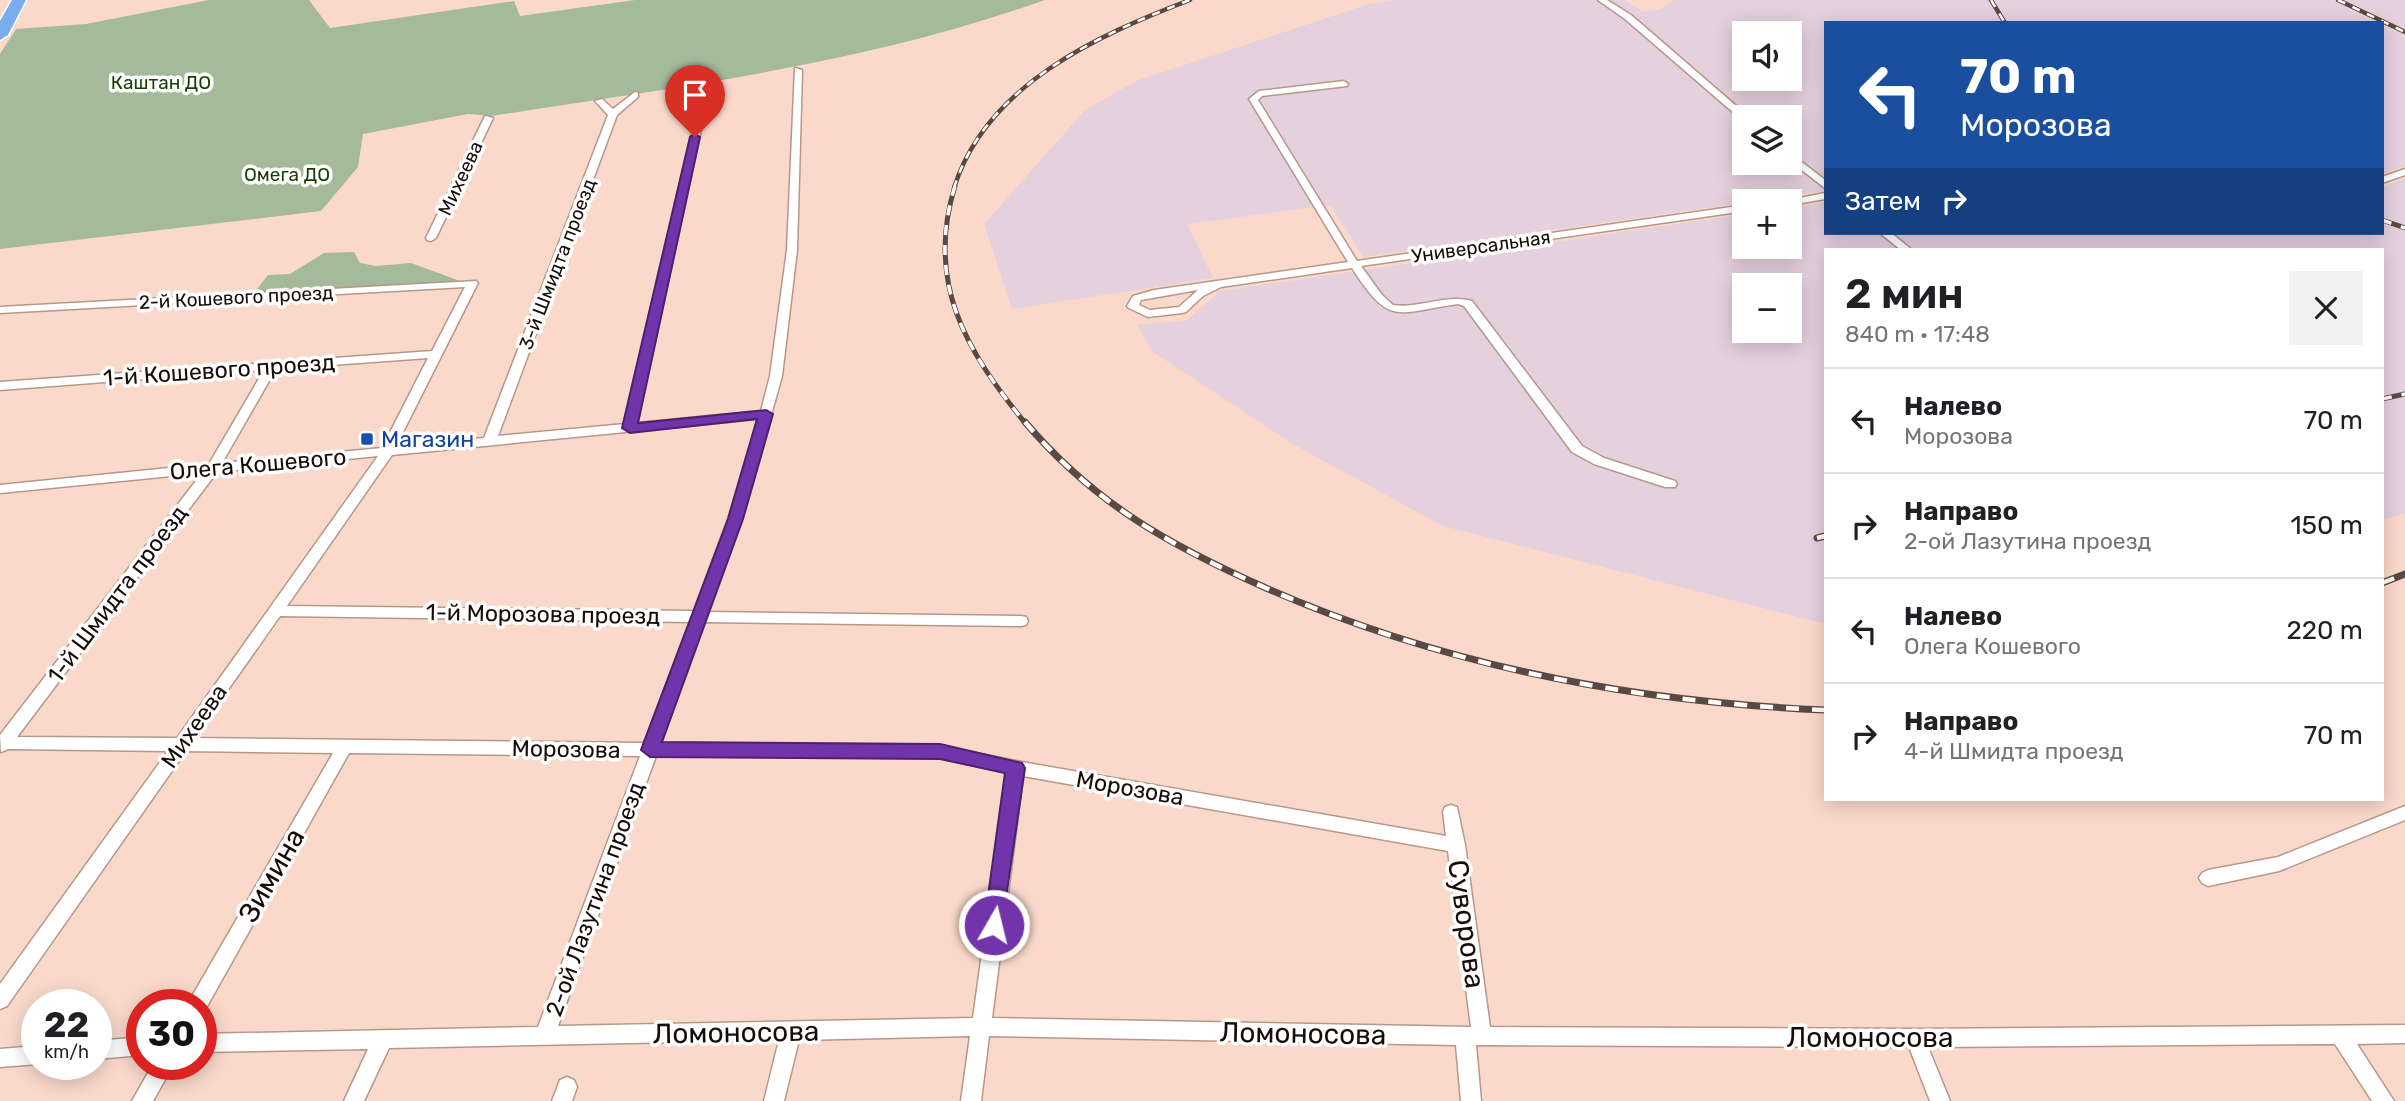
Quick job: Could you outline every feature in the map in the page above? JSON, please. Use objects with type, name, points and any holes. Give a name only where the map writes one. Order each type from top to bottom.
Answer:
[{"type":"highway","points":[[0,35],[19,0]]},
{"type":"street","points":[[1602,0],[1628,18],[1732,107]]},
{"type":"street","name":"2-ой Лазутина проезд","points":[[544,1037],[735,519],[776,376],[792,250],[798,70]]},
{"type":"street","points":[[630,428],[707,84]]},
{"type":"street","points":[[1345,84],[1259,94],[1253,99],[1354,265],[1382,303],[1392,308],[1458,301],[1468,303],[1577,449],[1599,461],[1670,484]]},
{"type":"street","name":"3-й Шмидта проезд","points":[[489,442],[613,114],[635,95]]},
{"type":"street","points":[[598,101],[613,114]]},
{"type":"street","name":"Михеева","points":[[431,238],[488,118]]},
{"type":"street","points":[[1802,166],[1824,184]]},
{"type":"street","points":[[2384,179],[2405,172]]},
{"type":"street","points":[[1802,200],[1824,197]]},
{"type":"street","name":"Универсальная","points":[[1218,284],[1199,294],[1182,310],[1148,314],[1133,306],[1134,300],[1140,296],[1218,284],[1732,210]]},
{"type":"street","points":[[1888,235],[1904,248]]},
{"type":"street","name":"2-й Кошевого проезд","points":[[0,310],[472,283],[437,354]]},
{"type":"street","points":[[388,452],[437,354]]},
{"type":"street","name":"1-й Кошевого проезд","points":[[0,386],[437,354]]},
{"type":"street","name":"1-й Шмидта проезд","points":[[2,745],[213,468],[272,366]]},
{"type":"street","name":"Олега Кошевого","points":[[0,489],[766,414]]},
{"type":"street","name":"Михеева","points":[[0,1000],[388,452]]},
{"type":"street","name":"1-й Морозова проезд","points":[[275,611],[1021,621]]},
{"type":"street","name":"Морозова","points":[[2,745],[940,752],[1016,768],[1456,845]]},
{"type":"street","name":"Зимина","points":[[207,989],[345,746]]},
{"type":"street","points":[[971,1101],[1016,768]]},
{"type":"street","name":"Суворова","points":[[1451,812],[1474,1036],[1472,1101]]},
{"type":"street","points":[[2208,878],[2279,864],[2405,813]]},
{"type":"street","name":"Ломоносова","points":[[217,1043],[981,1027],[1474,1036],[1915,1038],[2405,1034]]},
{"type":"street","points":[[774,1101],[791,1031]]},
{"type":"street","points":[[2339,1033],[2384,1101]]},
{"type":"street","points":[[1915,1038],[1940,1101]]},
{"type":"street","points":[[354,1101],[383,1039]]},
{"type":"street","points":[[0,1058],[21,1056]]},
{"type":"street","points":[[142,1101],[154,1080]]},
{"type":"shaded area","points":[[1393,0],[1625,0],[1642,12],[1660,9],[1674,0],[2333,0],[2373,21],[1824,21],[1824,191],[1802,194],[1802,189],[1732,189],[1732,204],[1363,257],[1331,205],[1187,224],[1213,278],[1012,309],[984,224],[1085,110],[1136,81],[1369,4]]},
{"type":"shaded area","points":[[2344,0],[2405,0],[2405,30],[2364,11]]},
{"type":"shaded area","points":[[2384,26],[2405,34],[2405,166],[2384,173]]},
{"type":"shaded area","points":[[2405,178],[2405,225],[2384,218],[2384,186]]},
{"type":"shaded area","points":[[1824,202],[1824,235],[2384,235],[2384,224],[2405,230],[2405,513],[2384,519],[2384,248],[1824,248],[1824,624],[1443,526],[1293,444],[1153,352],[1137,325],[1187,320],[1220,291],[1732,216],[1732,259],[1802,259],[1802,205]]},
{"type":"green space","name":"Каштан ДО","points":[[209,0],[309,0],[330,28],[514,1],[520,16],[635,0],[1045,0],[909,41],[771,71],[491,116],[468,114],[363,134],[358,167],[321,211],[0,249],[0,54],[16,29],[86,24]]},
{"type":"green space","points":[[354,252],[360,263],[376,266],[411,263],[460,281],[254,293],[268,275],[290,274],[324,253]]},
{"type":"railway","points":[[954,188],[970,152],[991,120],[1018,92],[1083,48],[1190,0]]},
{"type":"railway","points":[[1991,0],[2004,21]]},
{"type":"railway","points":[[2338,0],[2382,21]]},
{"type":"railway","points":[[2384,22],[2405,32]]},
{"type":"railway","points":[[955,186],[947,221],[945,253],[948,284],[969,342],[985,370],[1026,424]]},
{"type":"railway","points":[[2384,221],[2405,228]]},
{"type":"railway","points":[[2384,399],[2405,394]]},
{"type":"railway","points":[[1025,422],[1051,451],[1079,476],[1135,520],[1231,572],[1333,615],[1401,639],[1540,675],[1681,699],[1824,710]]},
{"type":"railway","points":[[1817,538],[1824,536]]},
{"type":"railway","points":[[2384,582],[2405,574]]},
{"type":"place","name":"Магазин","points":[[367,439]]},
{"type":"route","points":[[695,137],[630,428],[766,414],[735,519],[650,750],[940,752],[1016,768],[994,925]]},
{"type":"park label","name":"Омега ДО","points":[[287,174]]}]
